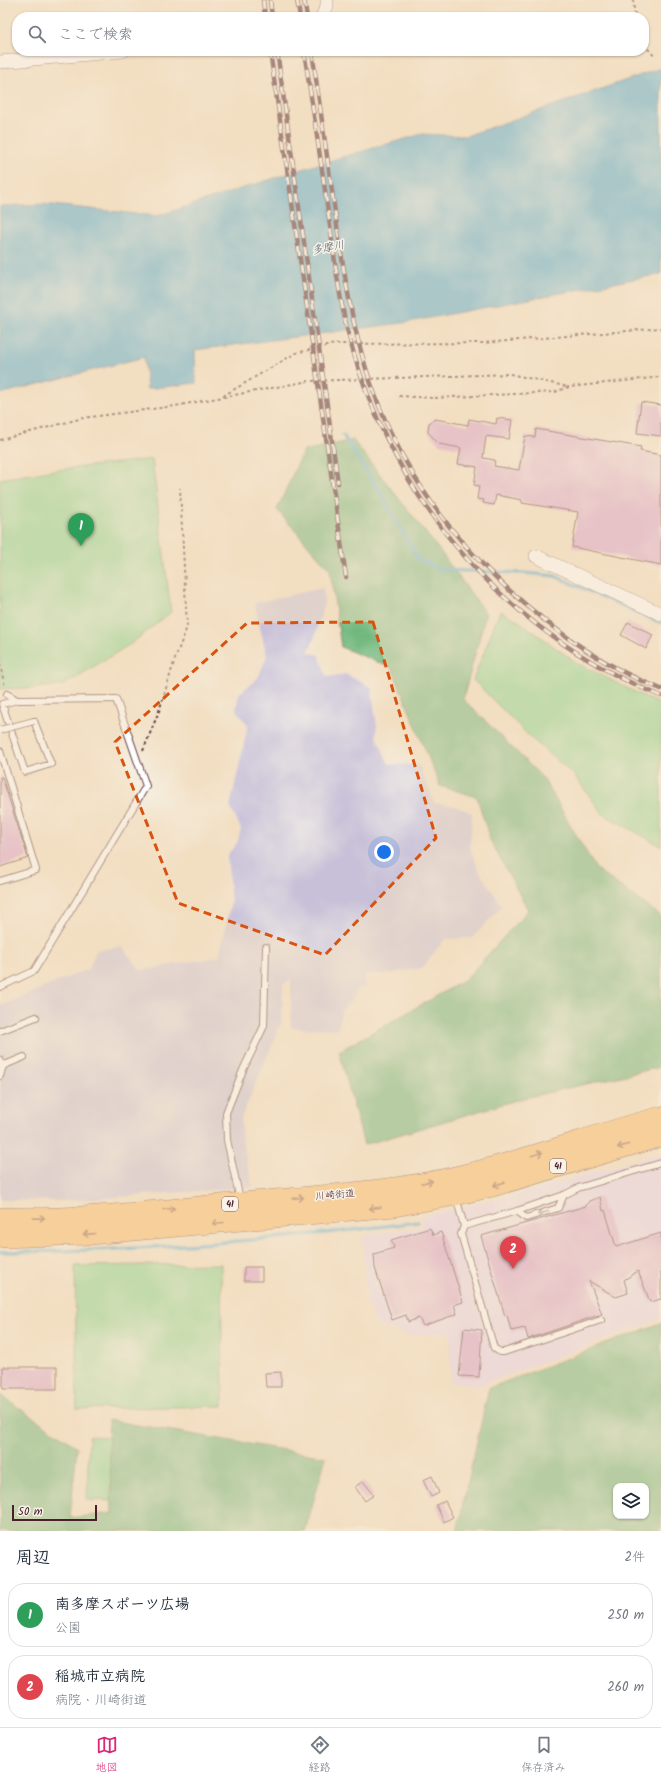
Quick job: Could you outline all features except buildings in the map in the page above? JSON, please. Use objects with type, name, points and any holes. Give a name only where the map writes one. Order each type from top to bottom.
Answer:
[{"type":"main road","name":"川崎街道","points":[[0,1218],[64,1218],[368,1209],[457,1185],[661,1117]]},
{"type":"main road","name":"川崎街道","points":[[457,1185],[502,1183],[661,1136]]},
{"type":"main road","name":"川崎街道","points":[[0,1237],[90,1234],[242,1212]]},
{"type":"street","points":[[324,12],[327,6],[327,0]]},
{"type":"street","points":[[0,62],[67,56]]},
{"type":"street","points":[[536,556],[661,614]]},
{"type":"lane","points":[[7,694],[17,700]]},
{"type":"lane","points":[[0,730],[34,721],[50,764],[25,772],[2,704],[17,700],[116,699],[146,786],[34,971],[0,987]]},
{"type":"lane","points":[[0,751],[36,870],[0,881]]},
{"type":"lane","points":[[242,1212],[227,1140],[226,1113],[243,1070],[264,1026],[266,947]]},
{"type":"lane","points":[[0,1031],[36,1017]]},
{"type":"lane","points":[[1,1066],[24,1057]]},
{"type":"lane","points":[[0,1060],[0,1076]]},
{"type":"lane","points":[[464,1226],[516,1211],[564,1195],[578,1188],[661,1163]]},
{"type":"lane","points":[[457,1185],[464,1226],[461,1234],[494,1348],[504,1352],[601,1320]]},
{"type":"lane","points":[[516,1211],[526,1218],[558,1208],[564,1195]]},
{"type":"path","points":[[634,0],[635,12]]},
{"type":"path","points":[[649,50],[655,57]]},
{"type":"path","points":[[220,397],[296,353],[334,344],[484,343],[661,328]]},
{"type":"path","points":[[0,440],[84,418],[175,406],[297,382],[352,378],[426,378],[510,374],[569,387]]},
{"type":"path","points":[[399,396],[454,397],[555,392],[569,387],[661,377]]},
{"type":"path","points":[[138,763],[160,711],[175,659],[188,627],[180,488]]},
{"type":"path","points":[[0,664],[7,694]]},
{"type":"highlighted area","points":[[373,622],[436,838],[325,955],[178,903],[115,742],[247,623]]},
{"type":"shaded area","points":[[323,588],[324,603],[315,636],[308,652],[319,655],[327,677],[345,674],[371,687],[377,726],[376,736],[389,764],[419,765],[435,803],[455,806],[472,813],[470,848],[479,871],[502,906],[472,938],[445,939],[422,968],[388,974],[365,974],[365,988],[359,987],[353,998],[342,1010],[338,1029],[291,1028],[291,979],[283,985],[282,1022],[241,1118],[242,1140],[253,1187],[63,1201],[0,1200],[0,1006],[88,969],[97,950],[122,947],[141,970],[219,957],[231,902],[227,855],[237,843],[241,829],[230,807],[248,725],[236,710],[239,694],[258,678],[267,656],[254,603]]},
{"type":"shaded area","points":[[661,1153],[661,1319],[477,1386],[451,1382],[450,1331],[410,1336],[376,1325],[367,1303],[363,1235],[423,1227],[421,1217],[525,1192]]},
{"type":"green space","points":[[353,440],[437,547],[486,614],[463,699],[543,778],[596,869],[661,916],[661,1067],[520,1099],[364,1145],[339,1051],[465,980],[528,910],[490,840],[477,797],[440,786],[392,668],[341,647],[330,570],[277,510],[303,451]]},
{"type":"green space","points":[[152,459],[171,612],[132,643],[64,685],[0,689],[0,479],[56,470]]},
{"type":"green space","points":[[500,611],[516,619],[577,663],[661,705],[661,846],[603,814],[574,775],[530,737],[473,680]]},
{"type":"green space","points":[[221,1264],[223,1406],[77,1409],[75,1266]]},
{"type":"green space","points":[[661,1323],[661,1531],[457,1531],[489,1388]]},
{"type":"green space","points":[[0,1395],[77,1447],[70,1518],[112,1513],[108,1420],[326,1457],[305,1531],[0,1531]]},
{"type":"green space","points":[[89,1436],[123,1438],[121,1501],[87,1500]]},
{"type":"water","name":"多摩川","points":[[661,68],[661,274],[403,323],[195,350],[196,383],[147,389],[144,357],[0,394],[0,206],[43,204],[157,216],[318,164],[422,134],[466,136]]},
{"type":"waterway","points":[[343,435],[378,489],[418,559],[442,570],[524,573],[555,576],[661,623]]},
{"type":"waterway","points":[[0,1252],[157,1247],[262,1239],[418,1222]]},
{"type":"railway","points":[[263,0],[264,12]]},
{"type":"railway","points":[[270,0],[271,12]]},
{"type":"railway","points":[[297,0],[299,12]]},
{"type":"railway","points":[[304,0],[306,12]]},
{"type":"railway","points":[[271,56],[346,577]]},
{"type":"railway","points":[[278,56],[338,483]]},
{"type":"railway","points":[[305,56],[342,307],[349,338],[374,411],[400,464],[432,514],[468,560],[510,602],[556,639],[606,670],[661,696]]},
{"type":"railway","points":[[313,56],[339,241],[354,325],[369,379],[379,406],[414,477],[442,518],[458,537],[491,573],[526,605],[580,647],[620,670],[661,689]]},
{"type":"place","name":"南多摩スポーツ広場","points":[[81,546]]},
{"type":"place","name":"稲城市立病院","points":[[513,1269]]}]
